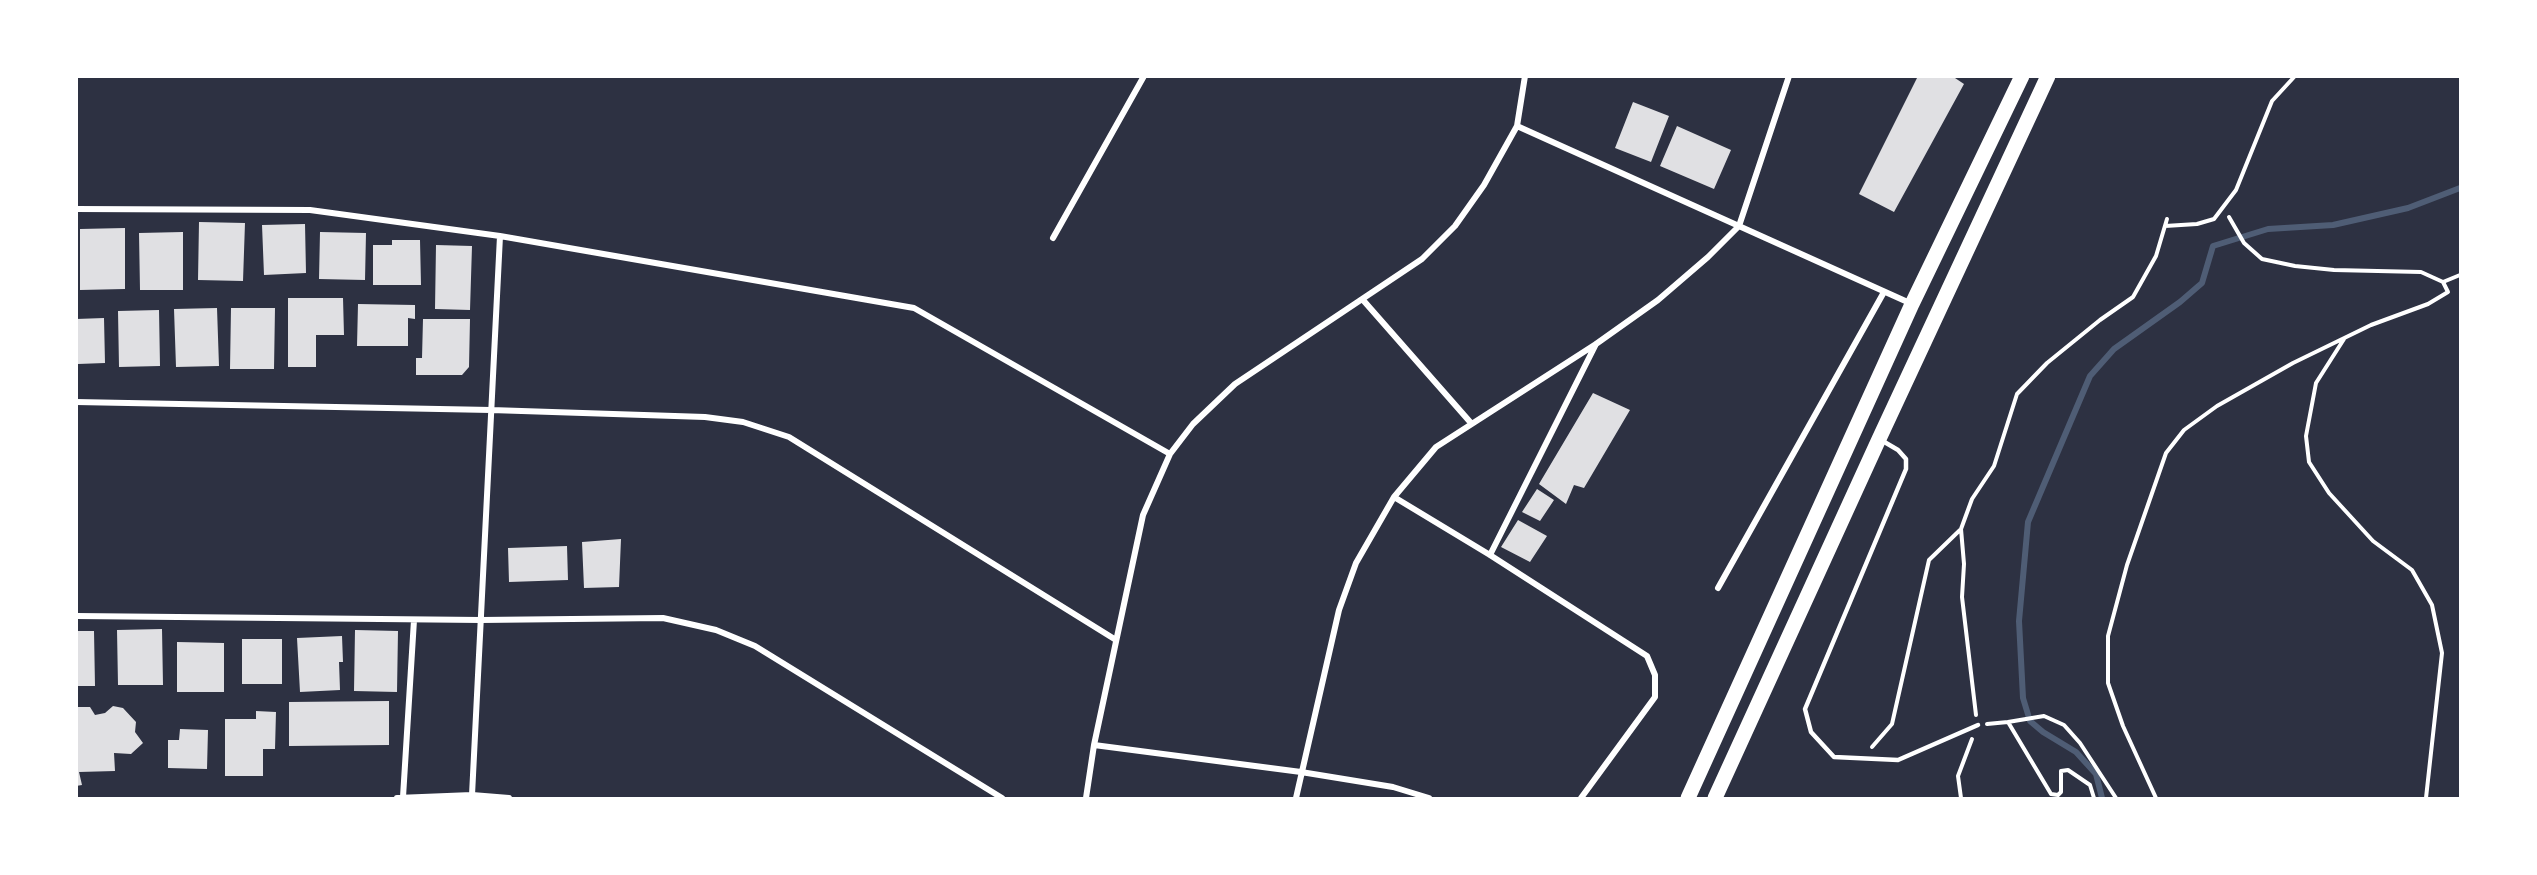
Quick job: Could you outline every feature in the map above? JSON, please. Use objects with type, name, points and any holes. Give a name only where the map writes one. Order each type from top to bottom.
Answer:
[{"type":"main road","points":[[1688,798],[1912,304],[2022,76]]},
{"type":"main road","points":[[1715,798],[2048,76]]},
{"type":"street","points":[[1053,238],[1144,76]]},
{"type":"street","points":[[1086,798],[1094,745],[1143,514],[1170,454],[1200,417],[1235,384],[1422,259],[1455,226],[1484,185],[1516,126],[1526,76]]},
{"type":"street","points":[[1296,798],[1339,610],[1356,563],[1394,497],[1436,447],[1596,344],[1658,300],[1708,257],[1739,226],[1789,76]]},
{"type":"street","points":[[1516,126],[1912,304]]},
{"type":"street","points":[[76,209],[310,210],[500,236],[914,308],[1170,454]]},
{"type":"street","points":[[472,795],[500,236]]},
{"type":"street","points":[[1718,588],[1884,292]]},
{"type":"street","points":[[1363,300],[1471,423]]},
{"type":"street","points":[[1490,555],[1596,344]]},
{"type":"street","points":[[76,402],[491,410],[705,417],[743,422],[789,437],[1116,639]]},
{"type":"street","points":[[1394,497],[1490,555],[1647,656],[1655,675],[1655,697],[1581,798]]},
{"type":"street","points":[[76,616],[414,620],[663,618],[716,630],[755,646],[1002,798]]},
{"type":"street","points":[[414,620],[400,798],[472,795],[509,798]]},
{"type":"street","points":[[1094,745],[1301,772],[1393,787],[1430,798]]},
{"type":"lane","points":[[1879,439],[1898,450],[1906,459],[1906,469],[1805,710],[1811,732],[1834,757],[1898,760],[1978,725]]},
{"type":"path","points":[[2165,226],[2196,224],[2214,219],[2236,190],[2272,100],[2295,76]]},
{"type":"path","points":[[2156,798],[2123,726],[2108,683],[2108,636],[2127,565],[2166,453],[2184,430],[2217,406],[2293,363],[2371,325],[2428,304],[2448,292],[2443,282],[2421,272],[2334,270],[2262,259],[2244,243],[2229,217]]},
{"type":"path","points":[[1860,758],[1892,724],[1929,560],[1960,529],[1972,499],[1994,466],[2018,394],[2047,363],[2100,320],[2133,297],[2156,256],[2167,219]]},
{"type":"path","points":[[2443,282],[2460,275]]},
{"type":"path","points":[[2344,338],[2316,383],[2306,436],[2309,462],[2330,493],[2373,541],[2412,570],[2433,605],[2442,653],[2426,798]]},
{"type":"path","points":[[1960,529],[1964,564],[1962,597],[1978,725],[1958,776],[1961,798]]},
{"type":"path","points":[[1978,725],[2044,716],[2064,725],[2080,743],[2116,798]]},
{"type":"path","points":[[2008,722],[2051,794],[2058,795],[2061,792],[2061,771],[2068,770],[2090,785],[2094,798]]},
{"type":"building","points":[[1918,76],[1952,76],[1964,84],[1894,212],[1859,194]]},
{"type":"building","points":[[1633,102],[1669,116],[1651,162],[1615,148]]},
{"type":"building","points":[[1677,126],[1731,150],[1714,189],[1660,166]]},
{"type":"building","points":[[199,222],[245,223],[243,281],[198,280]]},
{"type":"building","points":[[305,224],[306,273],[264,275],[262,225]]},
{"type":"building","points":[[125,228],[125,289],[80,290],[80,229]]},
{"type":"building","points":[[183,232],[183,290],[140,290],[139,233]]},
{"type":"building","points":[[320,232],[366,233],[365,280],[319,279]]},
{"type":"building","points":[[392,240],[420,240],[421,285],[373,285],[373,245],[392,245]]},
{"type":"building","points":[[436,245],[472,246],[470,310],[435,309]]},
{"type":"building","points":[[288,298],[343,298],[344,335],[316,335],[316,367],[288,367]]},
{"type":"building","points":[[358,304],[415,305],[415,319],[408,318],[408,346],[357,346]]},
{"type":"building","points":[[217,308],[219,366],[176,367],[174,309]]},
{"type":"building","points":[[231,308],[275,308],[274,369],[230,369]]},
{"type":"building","points":[[159,310],[160,366],[119,367],[118,311]]},
{"type":"building","points":[[104,318],[105,363],[78,364],[76,319]]},
{"type":"building","points":[[423,319],[470,319],[469,367],[462,375],[416,375],[416,358],[422,358]]},
{"type":"building","points":[[1593,393],[1630,410],[1584,488],[1574,485],[1566,504],[1539,484]]},
{"type":"building","points":[[1537,489],[1554,500],[1540,521],[1522,512]]},
{"type":"building","points":[[1518,520],[1547,536],[1530,562],[1501,547]]},
{"type":"building","points":[[621,539],[619,587],[584,588],[582,542]]},
{"type":"building","points":[[567,546],[568,580],[509,582],[508,548]]},
{"type":"building","points":[[162,629],[163,685],[118,685],[117,630]]},
{"type":"building","points":[[355,630],[398,631],[397,692],[354,691]]},
{"type":"building","points":[[76,631],[94,631],[95,686],[76,686]]},
{"type":"building","points":[[342,636],[343,662],[339,662],[340,690],[300,692],[297,638]]},
{"type":"building","points":[[242,639],[282,639],[282,684],[242,684]]},
{"type":"building","points":[[177,642],[224,643],[224,692],[177,692]]},
{"type":"building","points":[[389,701],[389,745],[289,746],[289,702]]},
{"type":"building","points":[[113,706],[123,708],[136,722],[135,732],[143,743],[131,754],[114,753],[115,771],[79,772],[82,785],[76,786],[76,707],[90,707],[95,715],[105,713]]},
{"type":"building","points":[[256,711],[276,712],[275,749],[263,749],[263,776],[225,776],[225,719],[256,719]]},
{"type":"building","points":[[180,729],[208,730],[207,769],[168,768],[168,740],[179,740]]},
{"type":"waterway","points":[[2102,798],[2096,774],[2076,752],[2043,732],[2030,721],[2023,698],[2019,621],[2028,522],[2090,376],[2114,349],[2180,302],[2202,283],[2213,246],[2268,229],[2333,225],[2408,208],[2460,188]]}]
